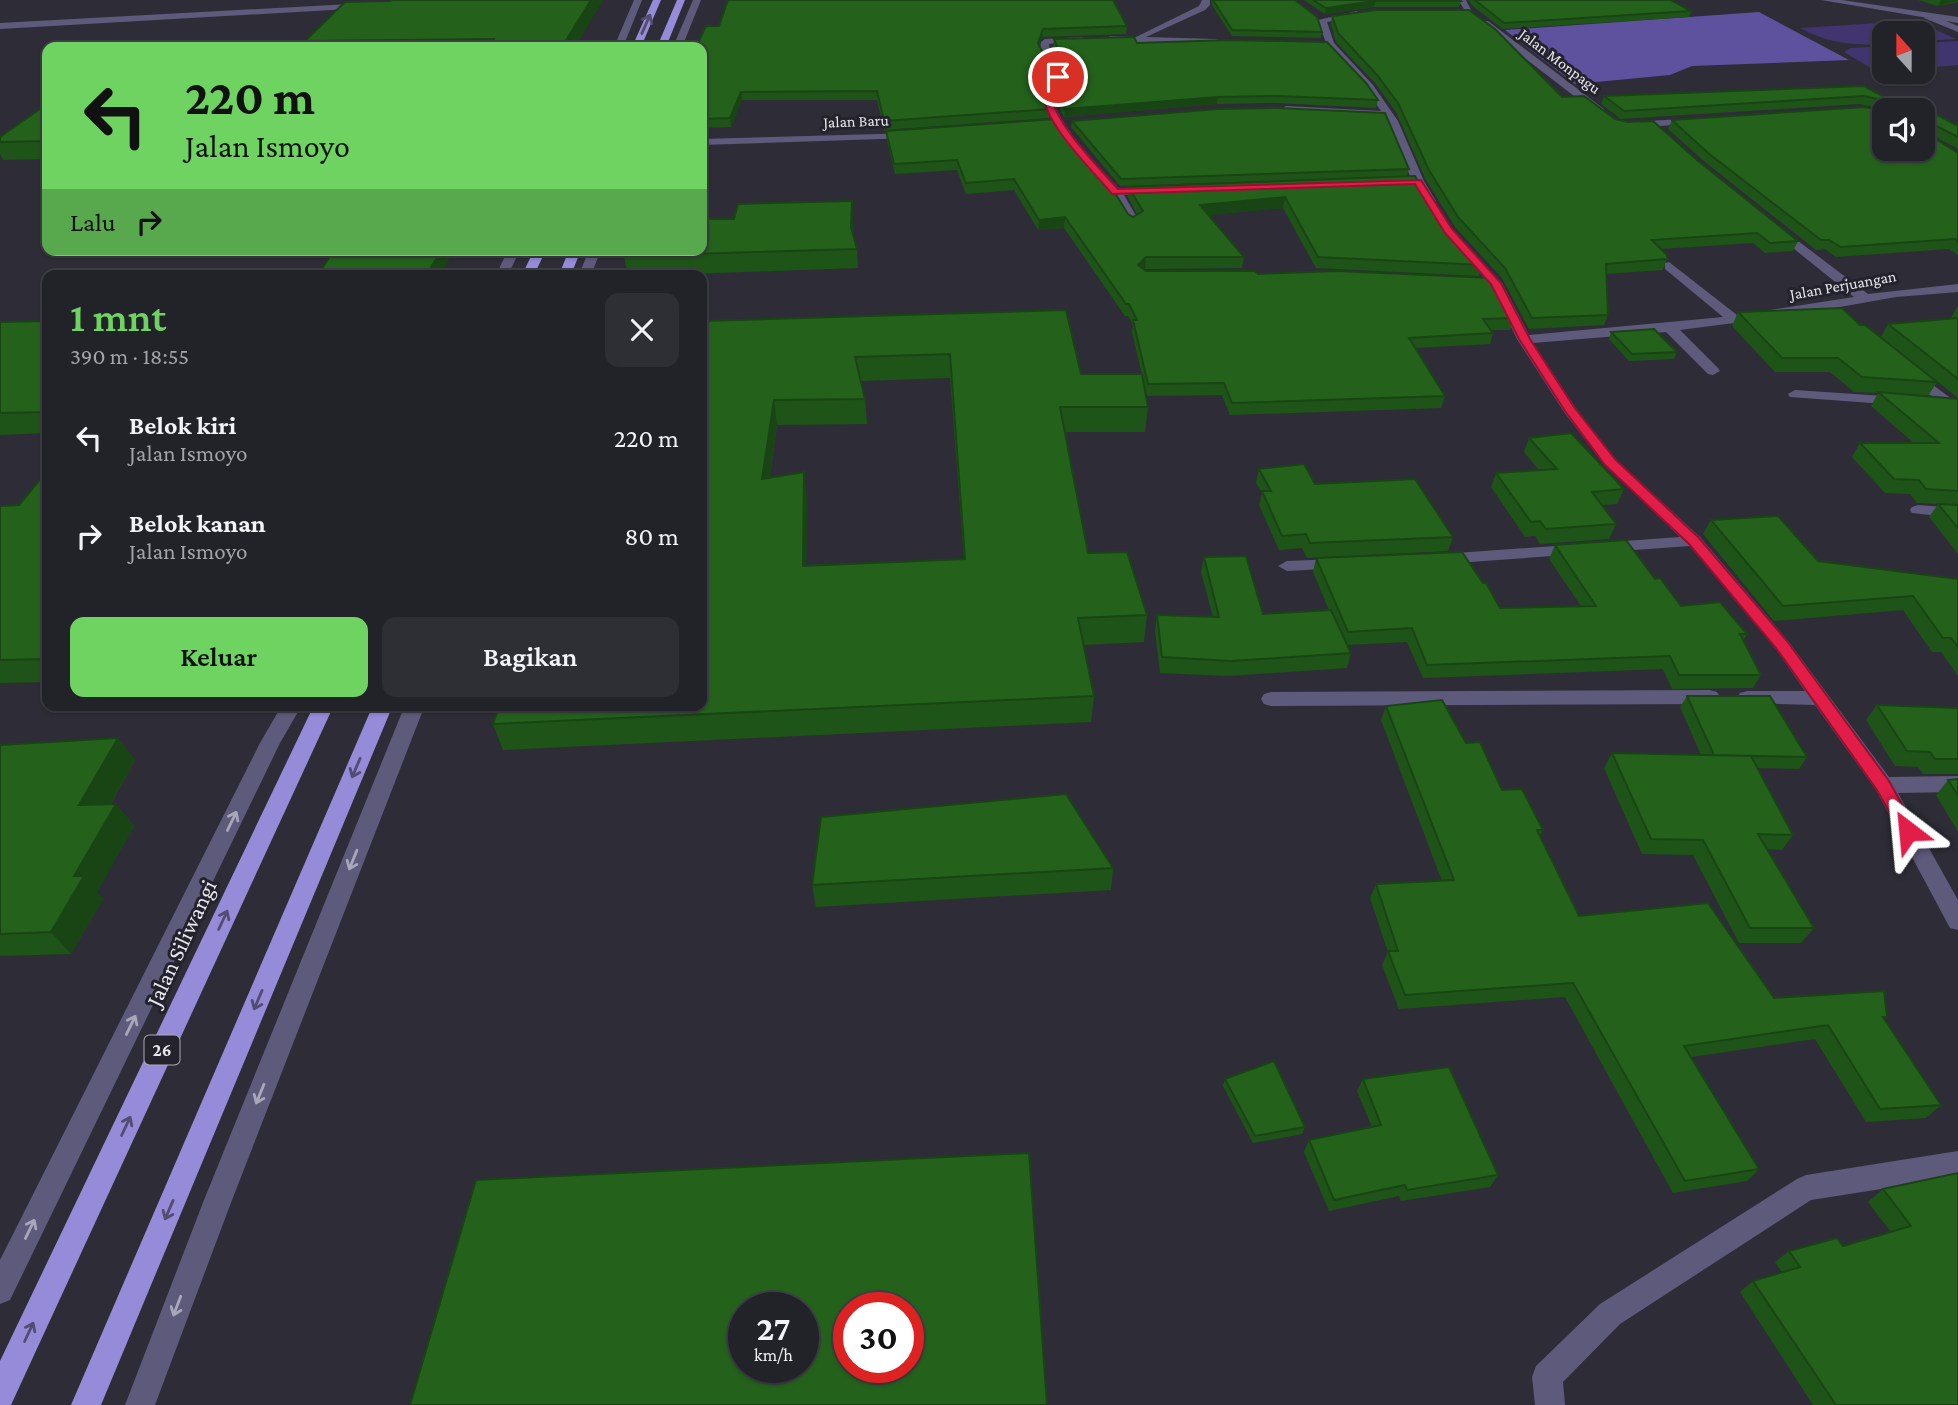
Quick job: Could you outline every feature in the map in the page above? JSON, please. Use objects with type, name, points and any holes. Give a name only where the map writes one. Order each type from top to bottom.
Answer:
[{"type":"highway","points":[[638,42],[657,0]]},
{"type":"highway","points":[[663,42],[681,0]]},
{"type":"highway","name":"Jalan Siliwangi","points":[[0,1394],[321,711]]},
{"type":"highway","points":[[86,1405],[380,711]]},
{"type":"street","points":[[620,42],[638,0]]},
{"type":"street","points":[[679,42],[697,0]]},
{"type":"street","points":[[1136,39],[1202,8],[1206,5],[1206,0]]},
{"type":"street","points":[[1825,0],[1958,20]]},
{"type":"street","points":[[0,26],[373,5]]},
{"type":"street","points":[[1429,12],[1466,6]]},
{"type":"street","name":"Jalan Monpagu","points":[[1466,6],[1606,116]]},
{"type":"street","points":[[1374,13],[1317,17],[1324,44],[1370,87],[1389,114],[1411,182],[1436,211]]},
{"type":"street","points":[[1927,16],[1958,29]]},
{"type":"street","points":[[1132,221],[1116,192],[1058,124],[1048,99],[1049,91],[1058,77],[1045,50],[1045,42],[1136,39],[1233,42]]},
{"type":"street","points":[[1276,108],[1389,114]]},
{"type":"street","points":[[1624,126],[1709,120]]},
{"type":"street","points":[[1045,125],[1072,123]]},
{"type":"street","points":[[1653,124],[1670,139]]},
{"type":"street","name":"Jalan Baru","points":[[707,142],[923,134]]},
{"type":"street","points":[[1116,192],[1171,190]]},
{"type":"street","points":[[1772,225],[1864,298]]},
{"type":"street","points":[[1456,240],[1496,283],[1524,339],[1569,409],[1610,462],[1694,541],[1782,645],[1883,785],[1958,921]]},
{"type":"street","points":[[1669,266],[1735,320]]},
{"type":"street","points":[[1471,282],[1496,283]]},
{"type":"street","name":"Jalan Perjuangan","points":[[1524,339],[1671,328],[1864,298],[1958,288]]},
{"type":"street","points":[[1829,305],[1850,322]]},
{"type":"street","points":[[1671,328],[1713,371]]},
{"type":"street","points":[[1900,363],[1954,406]]},
{"type":"street","points":[[1795,394],[1954,406]]},
{"type":"street","points":[[1918,510],[1958,513]]},
{"type":"street","points":[[1431,560],[1694,541]]},
{"type":"street","points":[[1287,566],[1352,564]]},
{"type":"street","points":[[1271,699],[1820,698]]},
{"type":"street","points":[[0,1290],[270,743],[289,711]]},
{"type":"street","points":[[140,1405],[218,1200],[413,711]]},
{"type":"street","points":[[1883,785],[1958,784]]},
{"type":"street","points":[[1550,1405],[1547,1377],[1610,1314],[1806,1188],[1958,1164]]},
{"type":"shaded area","points":[[1759,12],[1849,60],[1692,66],[1670,75],[1575,84],[1505,30]]},
{"type":"shaded area","points":[[1872,23],[1872,44],[1831,40],[1800,28]]},
{"type":"shaded area","points":[[1936,30],[1956,39],[1936,40]]},
{"type":"shaded area","points":[[1958,41],[1958,65],[1936,67],[1936,42]]},
{"type":"shaded area","points":[[1872,47],[1872,69],[1844,52],[1851,48]]},
{"type":"building","points":[[591,0],[565,42],[494,42],[494,39],[305,41],[345,2]]},
{"type":"building","points":[[728,0],[1113,0],[1127,26],[1043,29],[1038,43],[1050,68],[1042,89],[1049,109],[884,121],[877,91],[741,92],[730,118],[707,119],[707,42],[698,42],[706,26],[719,26]]},
{"type":"building","points":[[1213,0],[1295,0],[1317,17],[1322,32],[1232,30]]},
{"type":"building","points":[[1313,0],[1461,1],[1375,1],[1326,8]]},
{"type":"building","points":[[1475,0],[1671,0],[1691,11],[1504,23]]},
{"type":"building","points":[[1376,10],[1469,10],[1495,29],[1562,97],[1584,96],[1615,119],[1628,122],[1653,121],[1798,241],[1770,243],[1757,233],[1652,240],[1667,255],[1667,259],[1606,264],[1608,315],[1532,318],[1505,268],[1458,217],[1429,170],[1398,103],[1377,75],[1338,33],[1332,16]]},
{"type":"building","points":[[1134,37],[1137,43],[1229,40],[1327,42],[1366,83],[1378,100],[1277,96],[1218,97],[1065,109],[1059,99],[1058,87],[1066,68],[1054,39]]},
{"type":"building","points":[[1864,86],[1886,98],[1864,96],[1624,111],[1604,96]]},
{"type":"building","points":[[1277,108],[1385,113],[1409,169],[1121,179],[1072,121],[1218,109]]},
{"type":"building","points":[[42,109],[42,141],[0,142],[0,137]]},
{"type":"building","points":[[1872,109],[1872,161],[1935,161],[1935,139],[1958,153],[1958,242],[1955,239],[1841,247],[1829,240],[1821,240],[1708,153],[1672,120]]},
{"type":"building","points":[[1935,114],[1958,126],[1958,137],[1935,125]]},
{"type":"building","points":[[1056,119],[1133,217],[1143,211],[1128,187],[1415,176],[1445,225],[1482,265],[1318,257],[1285,197],[1200,205],[1244,257],[1146,257],[1138,265],[1146,271],[1255,271],[1258,274],[1336,271],[1493,278],[1514,318],[1483,319],[1493,333],[1409,338],[1445,396],[1232,403],[1224,383],[1148,384],[1133,320],[1137,320],[1129,304],[1126,304],[1065,217],[1039,220],[1014,179],[966,183],[957,160],[894,164],[886,131]]},
{"type":"building","points":[[852,201],[851,227],[857,249],[707,254],[707,219],[734,219],[738,204]]},
{"type":"building","points":[[330,256],[438,256],[429,270],[321,270]]},
{"type":"building","points":[[1842,308],[1860,325],[1865,325],[1937,382],[1862,377],[1838,358],[1782,358],[1738,312]]},
{"type":"building","points":[[1066,310],[1081,374],[1142,374],[1148,407],[1060,407],[1088,553],[1127,552],[1147,615],[1078,618],[1094,696],[493,724],[498,711],[707,711],[707,321]],"holes":[[[950,354],[965,559],[803,566],[804,472],[762,479],[774,400],[865,399],[855,357]]]},
{"type":"building","points":[[1958,318],[1958,379],[1888,324]]},
{"type":"building","points":[[42,321],[42,412],[0,413],[0,322]]},
{"type":"building","points":[[1654,329],[1677,352],[1632,354],[1611,332]]},
{"type":"building","points":[[1878,392],[1958,399],[1958,491],[1926,489],[1919,480],[1894,479],[1860,443],[1939,443]]},
{"type":"building","points":[[1571,433],[1624,489],[1592,492],[1616,524],[1546,529],[1540,521],[1531,522],[1496,473],[1557,469],[1529,438]]},
{"type":"building","points":[[1304,464],[1315,484],[1415,479],[1453,537],[1310,543],[1306,534],[1282,536],[1262,491],[1271,491],[1259,469]]},
{"type":"building","points":[[42,477],[42,659],[0,660],[0,506],[19,505]]},
{"type":"building","points":[[1938,504],[1958,505],[1958,528]]},
{"type":"building","points":[[1778,516],[1818,561],[1958,579],[1958,647],[1951,638],[1943,638],[1913,596],[1783,606],[1711,520]]},
{"type":"building","points":[[1626,540],[1655,579],[1660,578],[1681,606],[1720,602],[1747,634],[1740,634],[1761,675],[1679,675],[1670,656],[1427,665],[1412,628],[1348,632],[1316,558],[1462,552],[1483,583],[1486,583],[1500,608],[1596,606],[1555,545]]},
{"type":"building","points":[[1246,556],[1263,614],[1331,610],[1351,653],[1231,661],[1162,657],[1157,615],[1219,617],[1204,557]]},
{"type":"building","points":[[1687,696],[1770,696],[1807,757],[1714,755]]},
{"type":"building","points":[[1442,700],[1466,743],[1480,742],[1502,790],[1522,789],[1543,830],[1537,830],[1579,916],[1708,903],[1774,998],[1884,991],[1887,1017],[1883,1017],[1941,1105],[1880,1109],[1828,1025],[1684,1046],[1759,1169],[1685,1181],[1573,983],[1405,995],[1388,951],[1398,951],[1376,884],[1454,880],[1386,706]]},
{"type":"building","points":[[1877,705],[1958,708],[1958,759],[1935,759],[1930,752],[1907,751]]},
{"type":"building","points":[[118,738],[79,805],[116,804],[74,876],[84,876],[51,932],[0,934],[0,745]]},
{"type":"building","points":[[1612,753],[1751,756],[1793,835],[1758,834],[1814,928],[1750,928],[1703,840],[1651,839]]},
{"type":"building","points":[[1958,779],[1958,795],[1948,780]]},
{"type":"building","points":[[1066,794],[1113,868],[812,885],[821,817]]},
{"type":"building","points":[[1274,1061],[1305,1127],[1255,1136],[1225,1079]]},
{"type":"building","points":[[1449,1067],[1498,1175],[1407,1190],[1405,1185],[1334,1200],[1309,1140],[1381,1125],[1363,1079]]},
{"type":"building","points":[[1029,1153],[1047,1405],[410,1405],[476,1180]]},
{"type":"building","points":[[1958,1173],[1958,1405],[1836,1405],[1753,1281],[1800,1267],[1789,1251],[1837,1238],[1843,1246],[1911,1226],[1883,1189]]},
{"type":"route","points":[[1058,77],[1049,91],[1048,99],[1058,124],[1116,192],[1418,181],[1448,231],[1496,283],[1524,339],[1569,409],[1610,462],[1694,541],[1782,645],[1883,785],[1908,831]]}]
